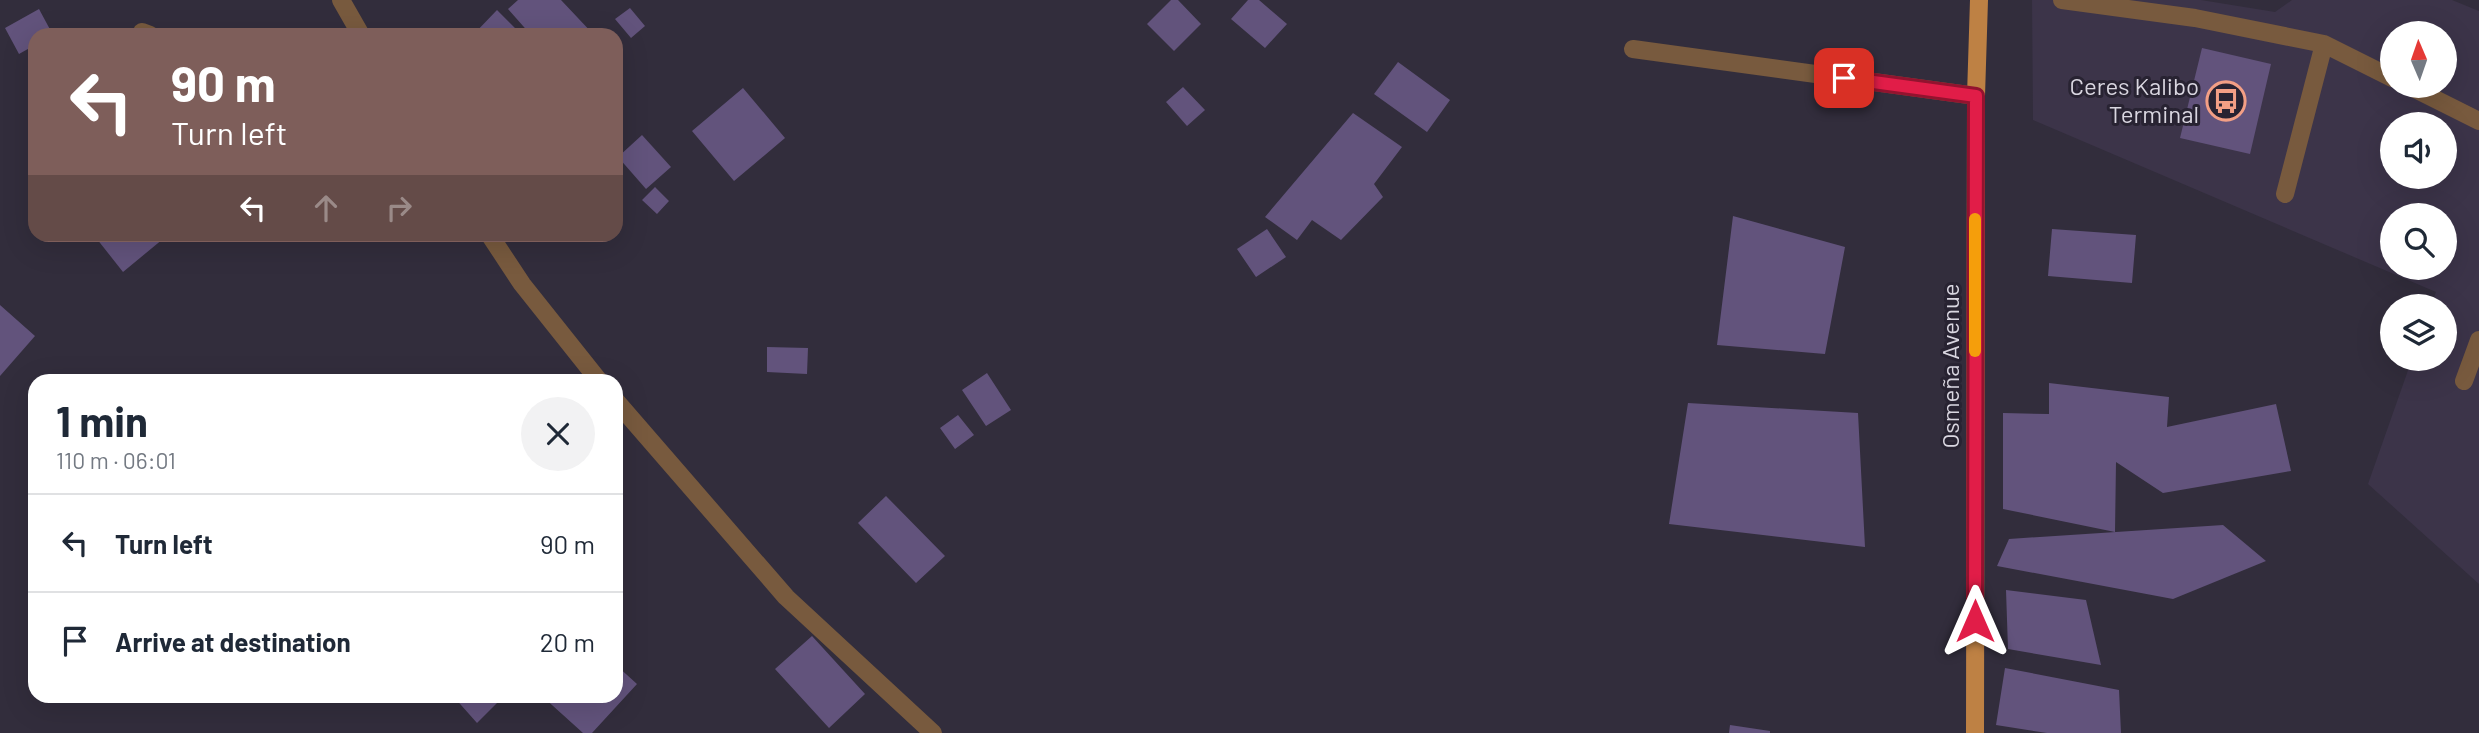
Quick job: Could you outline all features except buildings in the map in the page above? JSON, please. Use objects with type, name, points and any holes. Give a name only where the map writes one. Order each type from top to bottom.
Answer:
[{"type":"main road","name":"Osmeña Avenue","points":[[1975,733],[1976,96],[1979,0]]},
{"type":"street","points":[[341,0],[353,28]]},
{"type":"street","points":[[2062,0],[2195,18],[2324,44],[2380,72]]},
{"type":"street","points":[[2285,194],[2324,44]]},
{"type":"street","points":[[1633,49],[1976,96]]},
{"type":"street","points":[[2433,98],[2479,121]]},
{"type":"street","points":[[494,242],[522,284],[594,374]]},
{"type":"street","points":[[2464,381],[2479,340]]},
{"type":"street","points":[[623,409],[786,597],[933,733]]},
{"type":"shaded area","points":[[2032,0],[2201,0],[2275,12],[2292,0],[2452,0],[2479,11],[2479,584],[2368,484],[2408,371],[2457,371],[2457,294],[2435,294],[2436,292],[2408,280],[2457,280],[2457,203],[2380,203],[2380,268],[2033,120]]},
{"type":"slow traffic","points":[[1975,219],[1975,351]]},
{"type":"place","name":"Ceres Kalibo Terminal","points":[[2226,101]]},
{"type":"route","points":[[1844,78],[1976,96],[1975,621]]}]
